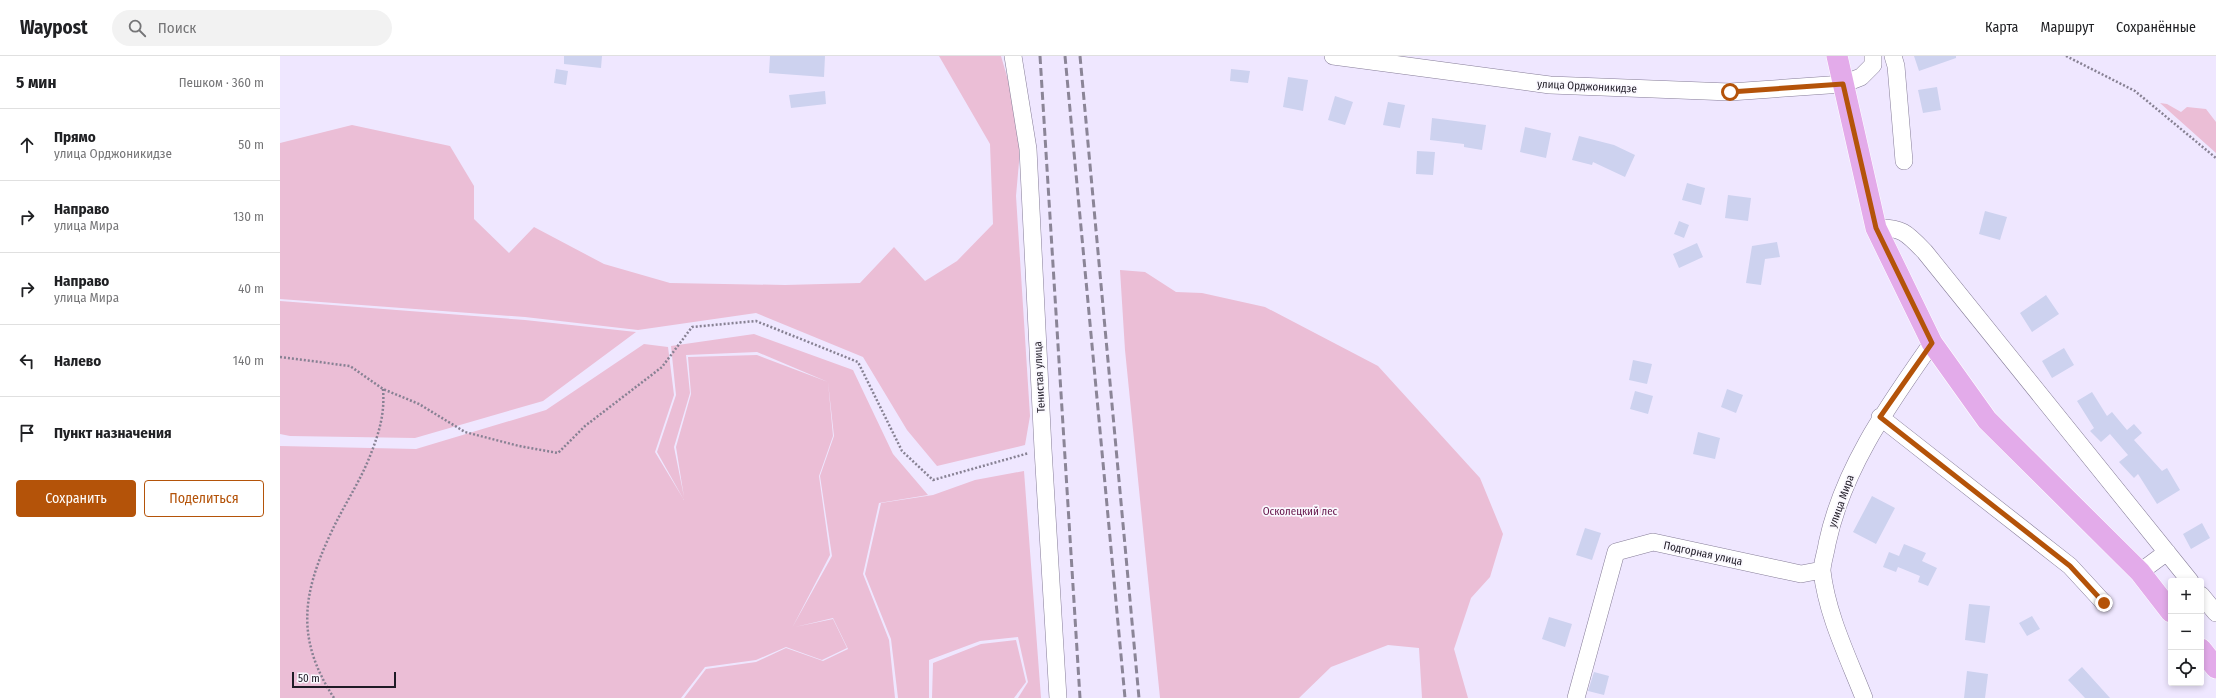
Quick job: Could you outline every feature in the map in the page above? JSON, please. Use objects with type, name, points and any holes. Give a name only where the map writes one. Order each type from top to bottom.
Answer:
[{"type":"main road","points":[[1838,56],[1876,228],[1932,343],[1987,420],[2140,572],[2168,608]]},
{"type":"main road","points":[[2202,650],[2216,668]]},
{"type":"street","name":"Тенистая улица","points":[[1013,56],[1028,149],[1043,449],[1058,698]]},
{"type":"street","name":"улица Орджоникидзе","points":[[1334,56],[1550,85],[1730,92],[1843,84],[1861,77],[1873,65],[1874,56]]},
{"type":"street","points":[[1893,56],[1896,66],[1904,161]]},
{"type":"street","points":[[1876,228],[1894,227],[1909,236],[1925,252],[2188,578]]},
{"type":"street","name":"улица Мира","points":[[1864,698],[1834,620],[1822,570],[1833,518],[1855,465],[1880,417],[1932,343]]},
{"type":"street","points":[[1880,417],[2070,566],[2104,603]]},
{"type":"street","name":"Подгорная улица","points":[[1576,698],[1616,552],[1653,542],[1801,574],[1822,570]]},
{"type":"street","points":[[2140,572],[2167,552]]},
{"type":"street","points":[[2204,599],[2216,613]]},
{"type":"path","points":[[2066,56],[2135,90],[2216,158]]},
{"type":"path","points":[[280,357],[350,366],[383,389],[420,404],[465,432],[519,446],[558,453],[585,426],[662,367],[692,326],[756,321],[858,362],[902,451],[933,480],[1043,449]]},
{"type":"path","points":[[334,698],[327,688],[310,649],[306,613],[311,583],[330,535],[363,474],[379,433],[384,407],[383,389]]},
{"type":"green space","points":[[939,56],[1001,56],[1022,128],[1016,196],[1030,416],[1025,445],[937,466],[907,430],[863,357],[756,313],[638,330],[525,317],[280,299],[280,143],[352,125],[450,146],[474,186],[474,219],[509,253],[534,227],[604,264],[670,283],[785,285],[860,283],[894,247],[925,281],[957,261],[993,224],[990,144]]},
{"type":"green space","points":[[2160,103],[2167,104],[2181,112],[2187,107],[2206,109],[2216,122],[2216,153]]},
{"type":"green space","name":"Осколецкий лес","points":[[1120,270],[1145,272],[1176,292],[1202,293],[1265,307],[1378,366],[1480,478],[1503,534],[1490,577],[1471,598],[1454,649],[1468,698],[1422,698],[1419,648],[1388,645],[1331,667],[1299,698],[1160,698],[1125,350]]},
{"type":"green space","points":[[280,301],[525,320],[636,332],[543,401],[415,438],[290,436],[280,434]]},
{"type":"green space","points":[[754,334],[853,370],[893,454],[928,495],[879,503],[863,574],[889,640],[895,698],[684,698],[706,669],[756,662],[786,648],[823,661],[848,649],[833,618],[795,627],[833,619],[847,648],[822,660],[786,647],[756,660],[705,667],[681,698],[280,698],[280,446],[416,449],[546,410],[644,344],[668,347],[674,395],[655,452],[684,500],[657,452],[676,395],[671,346]],"holes":[[[757,352],[828,382],[757,355],[688,357],[691,394],[676,447],[684,497],[674,447],[690,393],[686,355]],[[828,382],[834,436],[820,476],[832,556],[792,628],[830,555],[819,476],[833,436]]]},
{"type":"green space","points":[[1024,471],[1041,698],[1018,698],[1028,682],[1018,637],[980,641],[929,660],[929,698],[898,698],[891,639],[865,574],[881,503],[933,495],[975,480]]},
{"type":"green space","points":[[1016,640],[1026,682],[1014,698],[932,698],[933,663],[981,644]]},
{"type":"building","points":[[564,56],[602,56],[601,68],[564,64]]},
{"type":"building","points":[[770,56],[825,56],[824,77],[769,73]]},
{"type":"building","points":[[1914,56],[1956,56],[1956,58],[1919,71]]},
{"type":"building","points":[[556,69],[568,71],[566,85],[554,83]]},
{"type":"building","points":[[1231,69],[1250,71],[1248,83],[1230,81]]},
{"type":"building","points":[[1288,77],[1308,80],[1303,111],[1283,107]]},
{"type":"building","points":[[1937,87],[1941,110],[1923,113],[1918,90]]},
{"type":"building","points":[[825,91],[826,104],[791,108],[789,95]]},
{"type":"building","points":[[1335,96],[1353,102],[1345,125],[1328,120]]},
{"type":"building","points":[[1388,102],[1405,105],[1400,128],[1383,125]]},
{"type":"building","points":[[1432,118],[1486,125],[1482,150],[1464,147],[1464,144],[1430,140]]},
{"type":"building","points":[[1525,127],[1551,133],[1546,158],[1520,152]]},
{"type":"building","points":[[1579,136],[1614,145],[1635,155],[1625,177],[1593,162],[1592,165],[1572,160]]},
{"type":"building","points":[[1417,151],[1435,152],[1433,175],[1416,174]]},
{"type":"building","points":[[1687,183],[1705,188],[1701,205],[1682,200]]},
{"type":"building","points":[[1728,195],[1751,198],[1748,221],[1725,218]]},
{"type":"building","points":[[1985,211],[2007,217],[2000,240],[1979,234]]},
{"type":"building","points":[[1679,221],[1689,225],[1684,238],[1674,234]]},
{"type":"building","points":[[1777,242],[1780,257],[1765,259],[1761,285],[1746,283],[1752,246]]},
{"type":"building","points":[[1697,243],[1703,257],[1679,268],[1673,254]]},
{"type":"building","points":[[2046,295],[2059,314],[2032,332],[2020,313]]},
{"type":"building","points":[[2064,348],[2074,365],[2052,378],[2042,361]]},
{"type":"building","points":[[1633,360],[1652,364],[1647,384],[1629,380]]},
{"type":"building","points":[[1727,389],[1743,395],[1736,413],[1721,407]]},
{"type":"building","points":[[1635,391],[1653,396],[1648,414],[1630,409]]},
{"type":"building","points":[[2092,392],[2107,416],[2112,412],[2127,430],[2134,424],[2142,433],[2134,440],[2162,471],[2167,468],[2180,490],[2157,504],[2138,474],[2134,478],[2119,462],[2128,455],[2110,434],[2101,442],[2090,431],[2094,428],[2077,401]]},
{"type":"building","points":[[1698,432],[1720,438],[1715,459],[1693,454]]},
{"type":"building","points":[[1872,496],[1895,508],[1876,544],[1853,532]]},
{"type":"building","points":[[2202,523],[2210,538],[2191,549],[2183,534]]},
{"type":"building","points":[[1585,528],[1601,533],[1592,560],[1576,555]]},
{"type":"building","points":[[1904,544],[1926,553],[1922,561],[1937,568],[1928,586],[1918,582],[1920,576],[1898,567],[1896,572],[1883,567],[1889,552],[1899,556]]},
{"type":"building","points":[[1969,604],[1990,606],[1985,643],[1965,640]]},
{"type":"building","points":[[2032,616],[2040,629],[2027,636],[2019,623]]},
{"type":"building","points":[[1549,617],[1572,624],[1565,647],[1542,639]]},
{"type":"building","points":[[2082,667],[2110,698],[2085,698],[2068,680]]},
{"type":"building","points":[[1967,671],[1988,674],[1985,698],[1964,698]]},
{"type":"building","points":[[1594,672],[1609,676],[1604,695],[1588,691]]},
{"type":"railway","points":[[1040,56],[1080,698]]},
{"type":"railway","points":[[1065,56],[1125,698]]},
{"type":"railway","points":[[1080,56],[1139,698]]},
{"type":"route","points":[[1730,92],[1843,84],[1876,228],[1932,343],[1880,417],[2070,566],[2104,603]]}]
